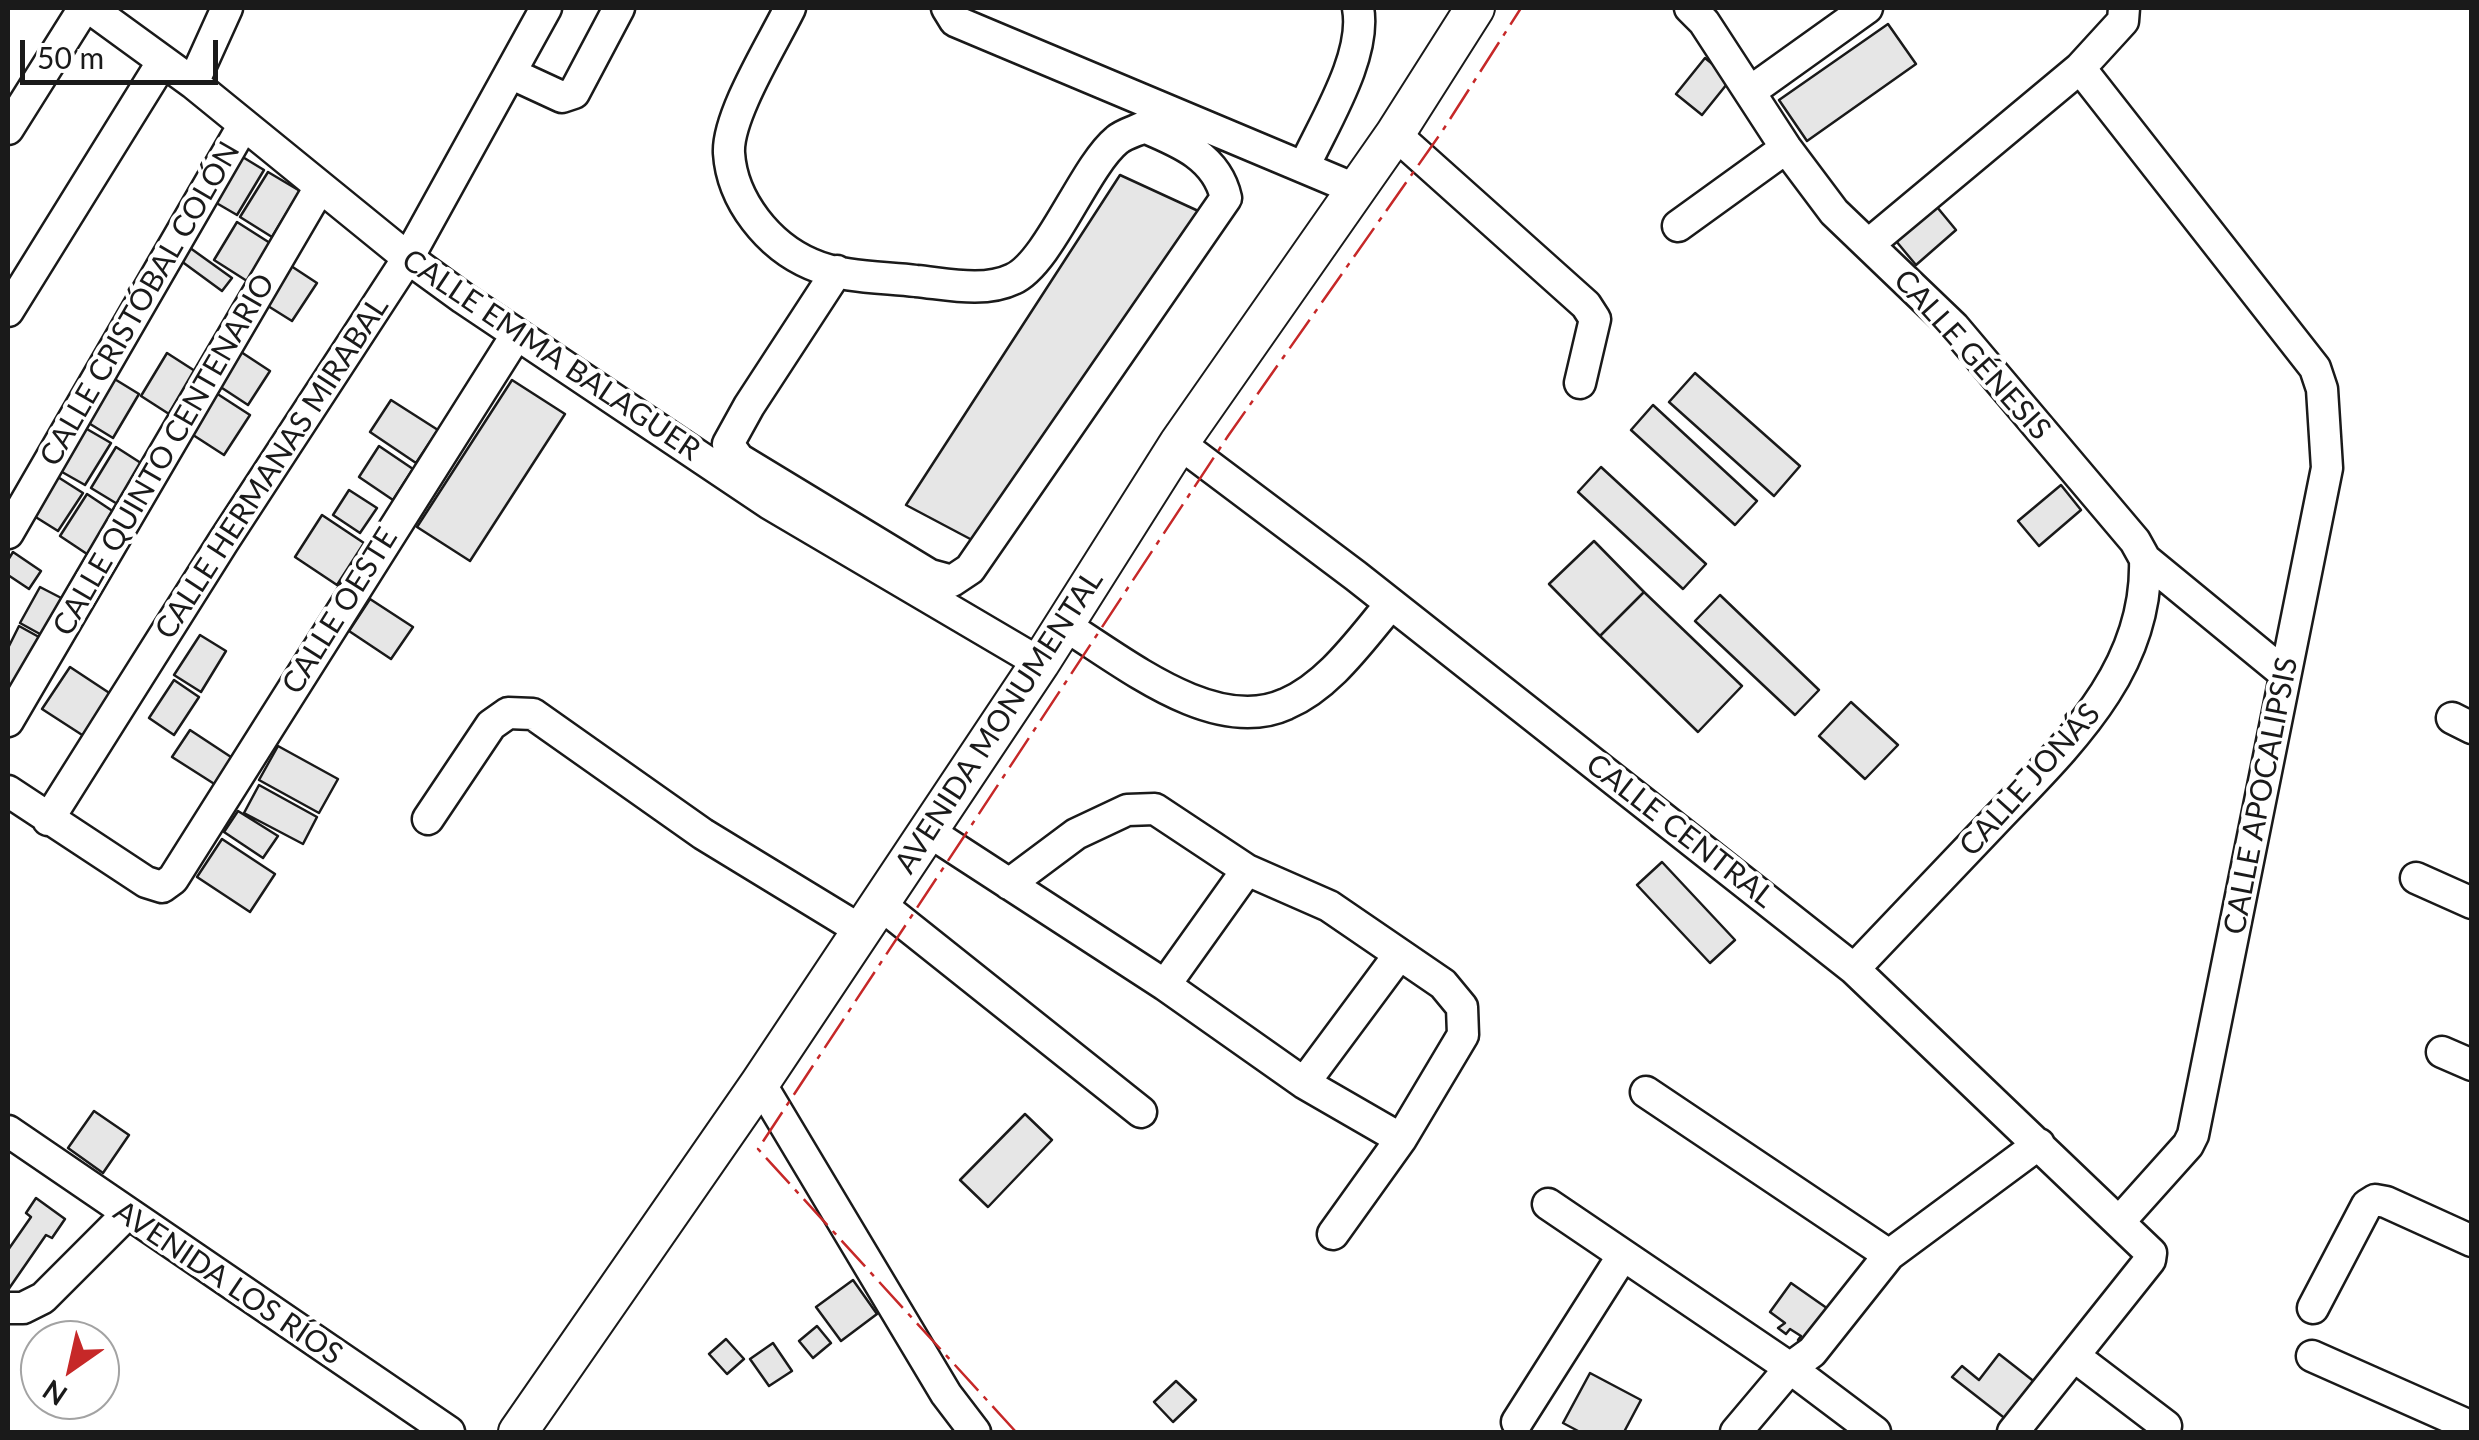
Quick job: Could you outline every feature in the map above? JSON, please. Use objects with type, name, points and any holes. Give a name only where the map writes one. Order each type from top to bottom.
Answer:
[{"type":"main road","name":"AVENIDA MONUMENTAL","points":[[518,1432],[871,918],[1180,443],[1395,134],[1475,8]]},
{"type":"street","name":"CALLE EMMA BALAGUER","points":[[87,8],[192,83],[408,258],[517,334],[770,504],[1040,663]]},
{"type":"street","points":[[8,129],[87,8]]},
{"type":"street","points":[[192,83],[227,8]]},
{"type":"street","name":"CALLE HERMANAS MIRABAL","points":[[48,820],[408,258],[546,8]]},
{"type":"street","points":[[510,73],[562,96],[574,92],[620,8]]},
{"type":"street","points":[[790,8],[735,121],[729,150],[744,204],[776,242],[812,264],[837,271],[966,286],[1000,284],[1018,278],[1117,140],[1144,127],[1188,146],[1222,179],[1226,198],[981,554],[970,569],[952,580],[930,575],[739,459],[728,444],[837,271]]},
{"type":"street","points":[[946,8],[955,21],[1355,189]]},
{"type":"street","points":[[1304,167],[1354,58],[1359,38],[1358,8]]},
{"type":"street","name":"CALLE GÉNESIS","points":[[1690,8],[1704,22],[1786,148],[1834,212],[1954,327],[2135,542],[2145,559],[2285,674]]},
{"type":"street","points":[[1751,91],[1867,8]]},
{"type":"street","points":[[1869,244],[2080,68],[2123,20],[2124,8]]},
{"type":"street","points":[[8,311],[163,62]]},
{"type":"street","name":"CALLE APOCALIPSIS","points":[[2080,68],[2314,368],[2322,389],[2327,468],[2193,1134],[2188,1145],[2120,1222]]},
{"type":"street","name":"CALLE CRISTÓBAL COLÓN","points":[[8,533],[243,126]]},
{"type":"street","points":[[1395,134],[1586,305],[1595,320],[1594,336],[1580,383]]},
{"type":"street","points":[[1678,226],[1786,148]]},
{"type":"street","name":"CALLE QUINTO CENTENARIO","points":[[8,722],[320,187]]},
{"type":"street","name":"CALLE OESTE","points":[[48,820],[146,882],[162,887],[172,879],[517,334]]},
{"type":"street","name":"CALLE CENTRAL","points":[[1180,443],[1854,969],[2151,1253],[2150,1260],[2074,1356]]},
{"type":"street","name":"CALLE JONÁS","points":[[1854,969],[2038,777],[2099,706],[2136,631],[2146,589],[2145,559]]},
{"type":"street","points":[[1064,625],[1188,701],[1215,710],[1241,712],[1285,706],[1316,685],[1391,604]]},
{"type":"street","points":[[428,819],[491,725],[508,713],[533,714],[703,834],[871,918],[1141,1112]]},
{"type":"street","points":[[8,792],[48,820]]},
{"type":"street","points":[[1009,884],[1076,834],[1127,810],[1155,809],[1247,870],[1329,906],[1442,984],[1462,1007],[1463,1035],[1400,1139],[1333,1234]]},
{"type":"street","points":[[928,831],[1165,985],[1304,1084],[1400,1139]]},
{"type":"street","points":[[1165,985],[1247,870]]},
{"type":"street","points":[[2416,878],[2472,902]]},
{"type":"street","points":[[1304,1084],[1399,954]]},
{"type":"street","points":[[2442,1052],[2472,1065]]},
{"type":"street","points":[[760,1083],[946,1394],[975,1432]]},
{"type":"street","points":[[1646,1092],[1889,1255]]},
{"type":"street","name":"AVENIDA LOS RÍOS","points":[[8,1133],[449,1432]]},
{"type":"street","points":[[1736,1432],[1790,1368],[1812,1352],[1889,1255],[2039,1144]]},
{"type":"street","points":[[2313,1308],[2367,1204],[2375,1200],[2472,1241]]},
{"type":"street","points":[[1548,1204],[1790,1368],[1875,1432]]},
{"type":"street","points":[[8,1308],[24,1308],[43,1298],[127,1214]]},
{"type":"street","points":[[1517,1422],[1623,1255]]},
{"type":"street","points":[[2013,1432],[2074,1356],[2166,1426]]},
{"type":"street","points":[[2312,1356],[2472,1427]]},
{"type":"building","points":[[1888,24],[1916,64],[1807,141],[1779,100]]},
{"type":"building","points":[[1705,58],[1731,79],[1702,115],[1676,94]]},
{"type":"building","points":[[241,156],[264,170],[237,215],[213,201]]},
{"type":"building","points":[[268,172],[300,191],[272,237],[240,217]]},
{"type":"building","points":[[1120,175],[1207,215],[974,541],[906,505]]},
{"type":"building","points":[[1937,207],[1956,230],[1916,265],[1896,241]]},
{"type":"building","points":[[237,222],[270,243],[247,281],[214,260]]},
{"type":"building","points":[[186,245],[232,278],[222,291],[177,258]]},
{"type":"building","points":[[285,262],[317,283],[292,321],[260,301]]},
{"type":"building","points":[[238,350],[270,371],[248,405],[216,384]]},
{"type":"building","points":[[167,353],[195,371],[169,414],[141,396]]},
{"type":"building","points":[[1695,373],[1800,466],[1774,496],[1669,402]]},
{"type":"building","points":[[108,375],[139,394],[113,438],[82,419]]},
{"type":"building","points":[[512,380],[565,414],[470,561],[417,527]]},
{"type":"building","points":[[216,393],[250,415],[224,455],[190,433]]},
{"type":"building","points":[[391,400],[438,430],[416,463],[370,432]]},
{"type":"building","points":[[1653,405],[1757,501],[1735,525],[1631,430]]},
{"type":"building","points":[[80,425],[111,443],[85,485],[55,468]]},
{"type":"building","points":[[379,446],[413,469],[393,500],[359,477]]},
{"type":"building","points":[[116,447],[144,465],[119,505],[91,488]]},
{"type":"building","points":[[1601,467],[1706,564],[1683,589],[1578,492]]},
{"type":"building","points":[[50,472],[83,493],[58,531],[26,511]]},
{"type":"building","points":[[2061,485],[2081,510],[2039,546],[2018,521]]},
{"type":"building","points":[[349,490],[377,508],[360,533],[333,515]]},
{"type":"building","points":[[87,494],[117,514],[90,556],[60,536]]},
{"type":"building","points":[[322,515],[364,543],[337,585],[295,557]]},
{"type":"building","points":[[1594,541],[1644,592],[1600,636],[1549,584]]},
{"type":"building","points":[[13,552],[41,571],[29,589],[8,575],[8,560]]},
{"type":"building","points":[[40,587],[69,602],[49,639],[20,623]]},
{"type":"building","points":[[1644,592],[1742,686],[1698,732],[1600,636]]},
{"type":"building","points":[[1720,595],[1819,690],[1795,715],[1695,621]]},
{"type":"building","points":[[370,599],[413,627],[391,659],[349,631]]},
{"type":"building","points":[[19,626],[48,642],[22,691],[8,684],[8,648]]},
{"type":"building","points":[[200,635],[226,651],[201,692],[174,675]]},
{"type":"building","points":[[70,667],[120,700],[93,742],[42,709]]},
{"type":"building","points":[[174,680],[199,697],[174,735],[149,718]]},
{"type":"building","points":[[1851,702],[1898,745],[1865,779],[1819,736]]},
{"type":"building","points":[[190,730],[234,759],[216,785],[172,757]]},
{"type":"building","points":[[278,746],[338,779],[319,813],[259,780]]},
{"type":"building","points":[[259,785],[317,817],[303,844],[244,813]]},
{"type":"building","points":[[238,811],[278,836],[263,858],[224,832]]},
{"type":"building","points":[[222,839],[275,874],[250,912],[197,877]]},
{"type":"building","points":[[1662,862],[1735,940],[1710,963],[1637,885]]},
{"type":"building","points":[[94,1111],[129,1135],[103,1173],[68,1148]]},
{"type":"building","points":[[1025,1114],[1052,1140],[988,1207],[960,1180]]},
{"type":"building","points":[[36,1198],[65,1219],[52,1238],[46,1235],[8,1290],[8,1250],[31,1217],[26,1213]]},
{"type":"building","points":[[853,1280],[877,1314],[841,1341],[816,1307]]},
{"type":"building","points":[[1791,1283],[1831,1311],[1806,1346],[1798,1340],[1801,1336],[1790,1329],[1786,1334],[1778,1328],[1785,1323],[1770,1312]]},
{"type":"building","points":[[817,1326],[831,1343],[813,1358],[799,1341]]},
{"type":"building","points":[[726,1339],[744,1359],[727,1374],[709,1354]]},
{"type":"building","points":[[773,1343],[792,1371],[769,1386],[750,1359]]},
{"type":"building","points":[[1999,1354],[2036,1383],[2007,1420],[1952,1377],[1962,1366],[1979,1380]]},
{"type":"building","points":[[1590,1373],[1641,1400],[1624,1432],[1580,1432],[1563,1423]]},
{"type":"building","points":[[1176,1381],[1196,1400],[1173,1422],[1154,1402]]},
{"type":"power","points":[[1016,1432],[758,1149],[1228,436],[1443,130],[1521,8]]}]
